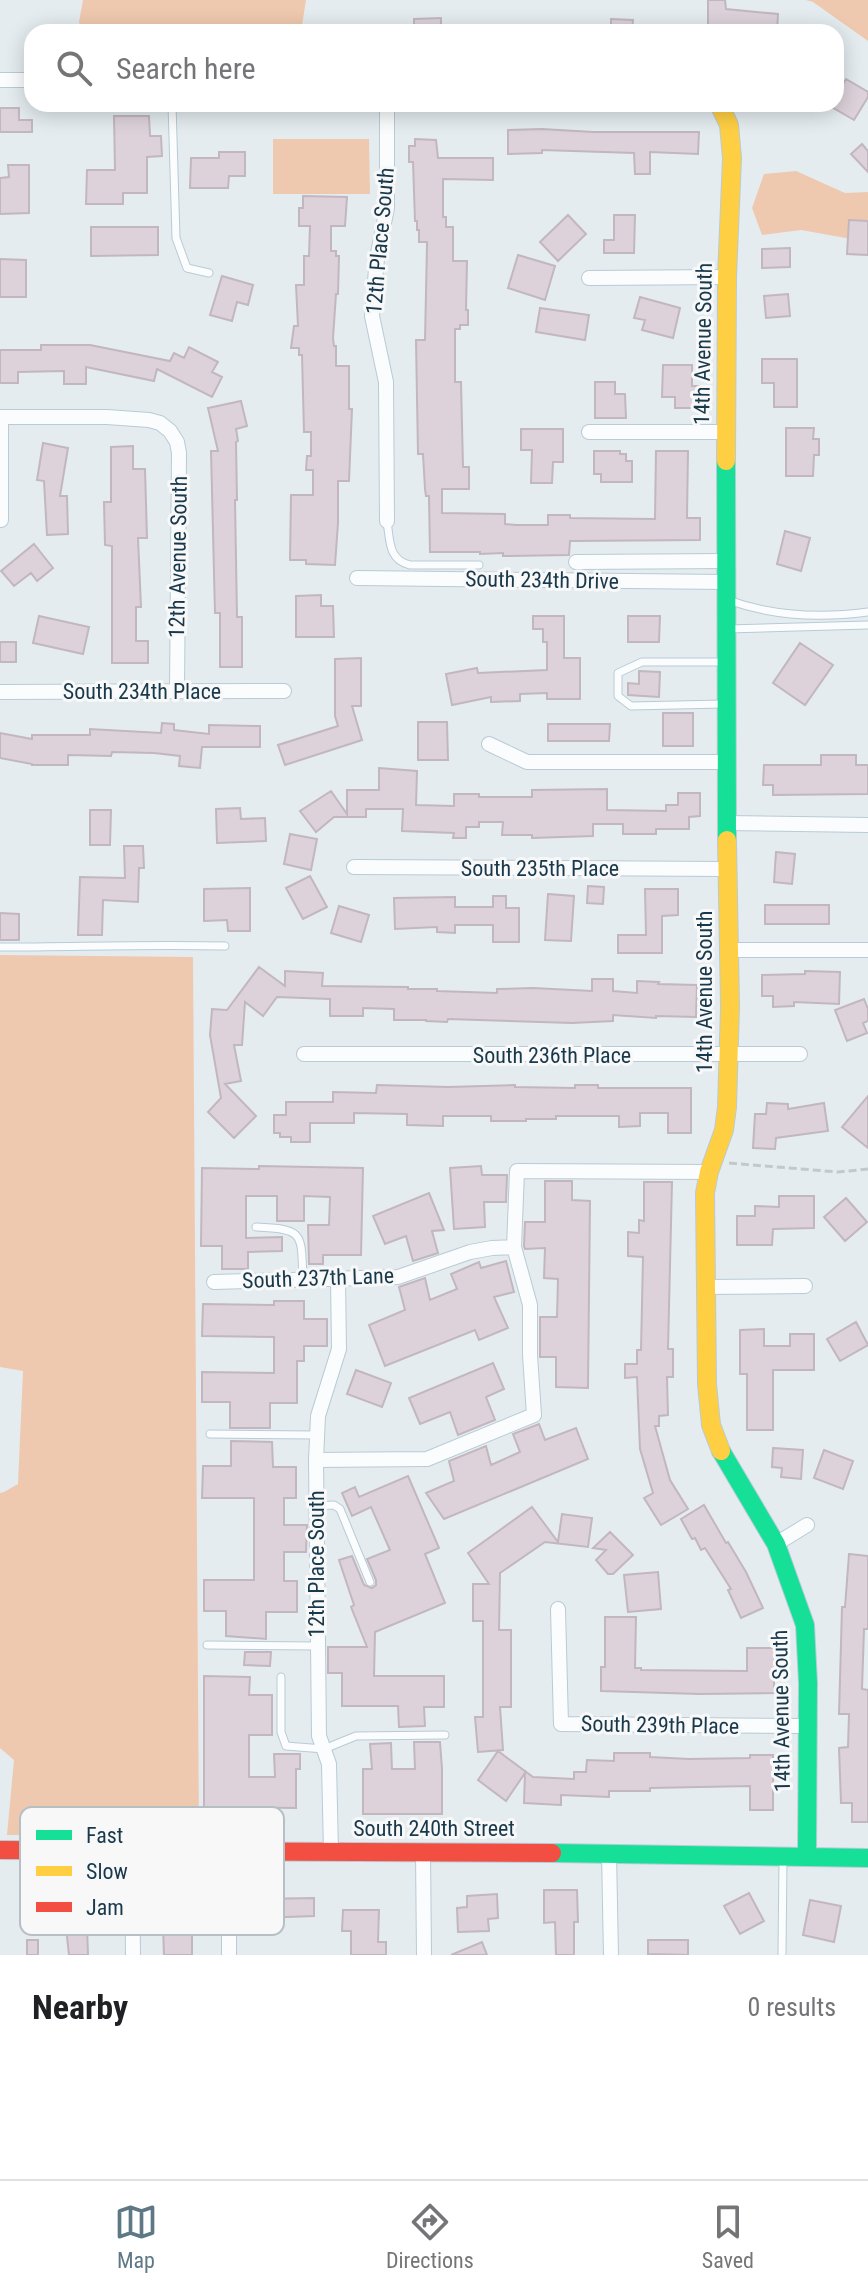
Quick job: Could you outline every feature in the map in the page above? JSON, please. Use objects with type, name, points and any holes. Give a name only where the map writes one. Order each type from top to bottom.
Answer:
[{"type":"street","points":[[0,80],[24,80]]},
{"type":"street","name":"12th Place South","points":[[387,112],[387,208],[377,258],[372,316],[386,382],[387,521]]},
{"type":"street","name":"14th Avenue South","points":[[723,112],[729,125],[731,142],[727,277],[725,662],[730,1007],[724,1130],[705,1193],[707,1384],[711,1425],[720,1449],[776,1544],[805,1625],[807,1857]]},
{"type":"street","points":[[589,278],[727,277]]},
{"type":"street","points":[[0,417],[1,520]]},
{"type":"street","name":"12th Avenue South","points":[[0,417],[134,418],[157,422],[166,427],[175,439],[179,453],[177,691]]},
{"type":"street","points":[[589,432],[726,432]]},
{"type":"street","points":[[576,562],[726,561]]},
{"type":"street","name":"South 234th Drive","points":[[357,578],[726,591]]},
{"type":"street","name":"South 234th Place","points":[[0,692],[284,691]]},
{"type":"street","points":[[489,744],[527,762],[725,762]]},
{"type":"street","points":[[726,823],[868,825]]},
{"type":"street","name":"South 235th Place","points":[[354,867],[727,869]]},
{"type":"street","points":[[729,950],[868,950]]},
{"type":"street","name":"South 236th Place","points":[[304,1054],[800,1054]]},
{"type":"street","points":[[316,1460],[427,1459],[534,1415],[530,1305],[514,1247],[517,1171],[711,1166]]},
{"type":"street","name":"South 237th Lane","points":[[214,1282],[398,1277],[470,1252],[514,1247]]},
{"type":"street","name":"12th Place South","points":[[331,1851],[329,1764],[319,1736],[316,1460],[318,1416],[339,1349],[338,1279]]},
{"type":"street","points":[[706,1287],[805,1286]]},
{"type":"street","points":[[776,1544],[807,1525]]},
{"type":"street","name":"South 239th Place","points":[[558,1609],[561,1724],[807,1726]]},
{"type":"street","name":"South 240th Street","points":[[0,1850],[20,1850]]},
{"type":"street","name":"South 240th Street","points":[[284,1851],[868,1858]]},
{"type":"street","points":[[423,1853],[424,1955]]},
{"type":"street","points":[[609,1853],[611,1955]]},
{"type":"street","points":[[133,1935],[133,1955]]},
{"type":"lane","points":[[172,112],[176,238],[187,268],[209,273]]},
{"type":"lane","points":[[387,521],[392,551],[400,563],[479,565]]},
{"type":"lane","points":[[726,591],[751,609],[799,615],[868,612]]},
{"type":"lane","points":[[726,629],[868,625]]},
{"type":"lane","points":[[725,662],[642,662],[618,673],[618,696],[631,706],[725,704]]},
{"type":"lane","points":[[0,947],[225,946]]},
{"type":"lane","points":[[256,1227],[285,1228],[297,1233],[303,1280]]},
{"type":"lane","points":[[210,1434],[317,1435]]},
{"type":"lane","points":[[316,1506],[334,1505],[340,1509],[370,1582]]},
{"type":"lane","points":[[207,1645],[317,1646]]},
{"type":"lane","points":[[281,1677],[281,1732],[283,1743],[289,1748],[324,1749],[356,1736],[445,1735]]},
{"type":"lane","points":[[782,1953],[783,1856]]},
{"type":"path","points":[[711,1166],[838,1172],[868,1169]]},
{"type":"shaded area","points":[[83,0],[306,0],[302,24],[79,22]]},
{"type":"shaded area","points":[[806,0],[868,0],[868,41],[813,2]]},
{"type":"shaded area","points":[[273,139],[369,139],[370,194],[273,194]]},
{"type":"shaded area","points":[[796,171],[845,193],[868,192],[868,242],[801,230],[762,235],[752,208],[764,174]]},
{"type":"shaded area","points":[[0,955],[193,957],[199,1807],[20,1807],[20,1835],[7,1835],[14,1760],[0,1748],[0,1493],[18,1484],[23,1371],[0,1367]]},
{"type":"building","points":[[708,0],[725,0],[726,9],[778,14],[777,24],[708,24]]},
{"type":"building","points":[[441,18],[441,24],[414,24],[414,19]]},
{"type":"building","points":[[611,19],[633,20],[633,24],[611,24]]},
{"type":"building","points":[[846,79],[868,92],[854,120],[840,112],[844,112]]},
{"type":"building","points":[[0,108],[19,108],[19,120],[32,120],[32,132],[0,132]]},
{"type":"building","points":[[114,116],[149,116],[150,136],[161,136],[162,156],[147,157],[147,193],[123,193],[123,204],[86,204],[87,170],[115,170]]},
{"type":"building","points":[[508,130],[699,132],[698,154],[650,152],[650,174],[635,174],[634,153],[542,150],[542,153],[508,154]]},
{"type":"building","points":[[415,139],[436,140],[438,158],[493,158],[493,180],[443,179],[443,217],[446,217],[446,227],[453,227],[453,261],[467,261],[468,325],[455,329],[455,382],[461,382],[463,467],[469,467],[469,489],[442,489],[442,513],[505,514],[505,524],[516,525],[548,525],[548,515],[655,519],[656,451],[688,451],[687,518],[700,518],[700,540],[570,541],[569,555],[503,556],[503,553],[430,552],[429,496],[426,496],[425,489],[423,454],[418,454],[416,340],[425,340],[427,242],[419,242],[415,221],[413,162],[409,162],[409,146],[415,146]]},
{"type":"building","points":[[862,144],[868,151],[868,172],[851,154]]},
{"type":"building","points":[[219,152],[245,152],[245,176],[229,176],[228,188],[190,188],[191,158],[219,158]]},
{"type":"building","points":[[8,165],[29,165],[29,213],[0,214],[0,178],[9,177]]},
{"type":"building","points":[[303,196],[347,197],[345,226],[331,226],[331,251],[336,251],[336,256],[339,256],[333,338],[336,366],[349,366],[349,409],[352,409],[349,481],[338,481],[335,565],[290,560],[291,495],[313,495],[313,470],[306,470],[307,456],[311,456],[311,432],[304,432],[302,355],[299,355],[299,348],[291,348],[294,326],[298,326],[296,285],[304,285],[304,256],[309,256],[310,226],[299,226]]},
{"type":"building","points":[[568,215],[586,234],[558,261],[540,242]]},
{"type":"building","points":[[614,215],[635,215],[634,253],[604,253],[604,240],[614,240]]},
{"type":"building","points":[[849,220],[868,221],[868,255],[847,254]]},
{"type":"building","points":[[91,227],[158,227],[158,255],[91,256]]},
{"type":"building","points":[[790,248],[790,267],[762,268],[762,249]]},
{"type":"building","points":[[518,255],[555,266],[545,300],[508,288]]},
{"type":"building","points":[[0,259],[26,260],[26,297],[0,297]]},
{"type":"building","points":[[222,276],[253,285],[248,305],[237,302],[232,321],[210,315]]},
{"type":"building","points":[[788,294],[790,316],[766,318],[764,296]]},
{"type":"building","points":[[640,297],[680,308],[673,338],[642,330],[645,320],[634,318]]},
{"type":"building","points":[[540,308],[589,315],[585,340],[536,332]]},
{"type":"building","points":[[41,345],[90,345],[170,361],[174,353],[184,358],[189,347],[218,362],[212,372],[222,377],[212,397],[157,369],[154,381],[86,367],[86,384],[64,384],[64,371],[18,372],[18,383],[0,383],[0,350],[41,350]]},
{"type":"building","points":[[762,359],[797,359],[797,407],[774,407],[774,383],[762,383]]},
{"type":"building","points":[[663,365],[692,365],[692,386],[700,386],[700,408],[675,408],[675,397],[662,397]]},
{"type":"building","points":[[595,382],[615,382],[615,394],[625,394],[626,418],[595,418]]},
{"type":"building","points":[[241,401],[247,426],[236,429],[235,500],[237,617],[242,617],[242,667],[220,667],[220,613],[215,613],[211,451],[218,451],[208,408]]},
{"type":"building","points":[[786,428],[814,428],[813,439],[819,439],[819,455],[814,455],[813,476],[786,476]]},
{"type":"building","points":[[521,429],[563,429],[563,462],[553,462],[552,483],[531,483],[532,450],[521,450]]},
{"type":"building","points":[[43,443],[68,448],[60,496],[67,496],[68,534],[47,535],[44,481],[37,480]]},
{"type":"building","points":[[133,446],[133,469],[145,469],[147,538],[138,538],[141,607],[136,607],[136,641],[148,641],[148,663],[112,663],[112,546],[105,545],[104,502],[111,502],[111,447]]},
{"type":"building","points":[[594,451],[620,451],[620,454],[626,454],[626,461],[632,461],[632,482],[601,482],[601,474],[594,474]]},
{"type":"building","points":[[785,531],[810,538],[801,571],[777,564]]},
{"type":"building","points":[[34,544],[53,568],[37,581],[31,573],[14,586],[1,571]]},
{"type":"building","points":[[321,595],[321,606],[333,606],[334,637],[296,637],[296,596]]},
{"type":"building","points":[[39,616],[89,627],[83,654],[33,643]]},
{"type":"building","points":[[533,616],[564,616],[564,658],[580,658],[580,699],[547,699],[547,693],[520,694],[520,701],[491,702],[491,697],[452,705],[446,674],[477,668],[478,673],[547,670],[547,642],[543,642],[543,629],[533,629]]},
{"type":"building","points":[[628,616],[660,616],[659,642],[628,642]]},
{"type":"building","points":[[0,642],[16,642],[16,662],[0,662]]},
{"type":"building","points":[[800,643],[833,665],[805,705],[773,683]]},
{"type":"building","points":[[361,658],[361,706],[352,706],[362,740],[285,765],[278,745],[338,726],[335,716],[335,659]]},
{"type":"building","points":[[639,671],[660,672],[659,697],[628,695],[628,683],[639,684]]},
{"type":"building","points":[[663,713],[693,713],[693,746],[663,746]]},
{"type":"building","points":[[418,722],[447,722],[448,760],[418,760]]},
{"type":"building","points":[[162,723],[174,724],[174,730],[209,734],[209,725],[260,726],[260,747],[202,747],[200,768],[179,766],[180,756],[154,753],[68,755],[68,765],[32,765],[0,758],[0,733],[32,739],[32,735],[90,735],[90,729],[161,733]]},
{"type":"building","points":[[548,724],[610,724],[609,741],[548,741]]},
{"type":"building","points":[[821,755],[856,755],[856,765],[868,765],[868,794],[773,795],[773,785],[763,785],[764,765],[821,765]]},
{"type":"building","points":[[379,768],[417,771],[416,805],[454,806],[454,794],[532,797],[532,790],[607,789],[607,810],[666,811],[666,805],[678,805],[678,793],[700,793],[700,816],[689,817],[689,829],[656,829],[656,834],[623,834],[623,824],[593,824],[593,836],[532,838],[532,835],[502,835],[503,822],[479,822],[479,827],[466,827],[466,838],[453,838],[454,833],[402,831],[403,809],[366,809],[366,817],[334,817],[316,832],[300,811],[331,791],[347,814],[347,790],[379,790]]},
{"type":"building","points":[[240,808],[241,819],[265,818],[266,841],[217,843],[216,809]]},
{"type":"building","points":[[90,810],[111,810],[110,845],[90,845]]},
{"type":"building","points":[[290,834],[317,839],[311,870],[284,864]]},
{"type":"building","points":[[124,846],[143,846],[144,868],[139,868],[138,902],[103,900],[102,935],[78,935],[80,877],[125,878]]},
{"type":"building","points":[[776,852],[795,854],[792,884],[774,882]]},
{"type":"building","points":[[310,876],[327,907],[303,919],[286,888]]},
{"type":"building","points":[[588,886],[604,887],[603,904],[587,903]]},
{"type":"building","points":[[250,888],[250,931],[228,931],[227,920],[204,921],[204,889]]},
{"type":"building","points":[[645,889],[678,889],[678,915],[662,916],[662,953],[618,953],[618,935],[646,935]]},
{"type":"building","points":[[548,894],[574,896],[571,941],[545,940]]},
{"type":"building","points":[[493,896],[506,896],[506,908],[519,908],[519,942],[493,942],[493,925],[455,925],[455,933],[437,932],[437,927],[395,929],[394,898],[455,897],[455,907],[493,907]]},
{"type":"building","points":[[765,905],[829,905],[829,924],[765,924]]},
{"type":"building","points":[[339,906],[369,915],[361,942],[331,933]]},
{"type":"building","points":[[0,913],[19,914],[19,940],[0,940]]},
{"type":"building","points":[[259,967],[285,986],[285,971],[323,973],[322,986],[408,987],[437,991],[497,993],[497,989],[533,988],[592,991],[592,979],[613,979],[613,991],[637,993],[637,981],[697,985],[696,1017],[613,1015],[613,1021],[572,1023],[394,1020],[394,1009],[363,1008],[363,1016],[330,1016],[330,999],[277,997],[263,1016],[245,1002],[242,1045],[234,1045],[241,1081],[225,1084],[256,1116],[234,1138],[208,1112],[221,1098],[210,1035],[212,1009],[227,1010]]},
{"type":"building","points":[[805,971],[840,972],[839,1004],[794,1002],[794,1006],[773,1007],[773,996],[762,996],[762,975],[805,974]]},
{"type":"building","points":[[864,999],[868,1021],[863,1023],[867,1033],[847,1041],[835,1010]]},
{"type":"building","points":[[377,1085],[691,1088],[691,1133],[668,1133],[668,1113],[640,1113],[640,1126],[619,1127],[619,1116],[556,1116],[556,1119],[491,1121],[491,1116],[443,1116],[443,1126],[407,1125],[407,1114],[354,1113],[354,1123],[310,1123],[310,1142],[291,1142],[291,1137],[280,1137],[280,1133],[274,1133],[274,1115],[286,1115],[286,1102],[333,1102],[333,1092],[376,1093]]},
{"type":"building","points":[[868,1096],[868,1148],[842,1127]]},
{"type":"building","points":[[767,1103],[788,1104],[788,1109],[824,1103],[828,1131],[776,1138],[775,1149],[753,1148],[755,1114],[766,1114]]},
{"type":"building","points":[[259,1166],[363,1168],[361,1255],[323,1255],[323,1264],[309,1264],[308,1225],[329,1225],[330,1197],[304,1196],[304,1221],[277,1221],[277,1196],[246,1196],[246,1238],[282,1237],[282,1251],[248,1252],[248,1269],[222,1269],[222,1246],[201,1246],[202,1168],[259,1169]]},
{"type":"building","points":[[481,1166],[482,1175],[507,1175],[506,1202],[484,1202],[485,1227],[454,1229],[450,1168]]},
{"type":"building","points":[[545,1181],[572,1181],[572,1200],[590,1201],[588,1388],[556,1387],[556,1357],[540,1357],[540,1317],[557,1317],[558,1279],[544,1278],[545,1248],[525,1249],[524,1246],[525,1222],[545,1222]]},
{"type":"building","points":[[644,1182],[672,1182],[668,1349],[673,1349],[673,1377],[667,1377],[668,1415],[659,1416],[659,1426],[655,1426],[670,1480],[688,1509],[661,1525],[644,1498],[653,1493],[640,1449],[637,1377],[625,1378],[625,1364],[637,1364],[637,1350],[641,1350],[643,1257],[628,1256],[628,1232],[639,1233],[639,1220],[644,1221]]},
{"type":"building","points":[[429,1193],[444,1230],[432,1231],[438,1253],[413,1261],[406,1236],[385,1244],[373,1216]]},
{"type":"building","points":[[779,1196],[814,1196],[814,1228],[773,1229],[772,1245],[737,1245],[737,1216],[755,1216],[755,1206],[779,1207]]},
{"type":"building","points":[[846,1198],[867,1222],[845,1241],[824,1217]]},
{"type":"building","points":[[506,1261],[514,1292],[494,1297],[508,1328],[479,1340],[475,1330],[385,1366],[369,1325],[405,1310],[399,1287],[425,1278],[430,1300],[457,1289],[451,1274],[479,1262],[481,1268]]},
{"type":"building","points":[[274,1301],[304,1301],[304,1319],[327,1319],[327,1346],[304,1346],[304,1361],[297,1361],[297,1403],[270,1403],[270,1428],[230,1428],[230,1402],[202,1402],[202,1372],[274,1373],[274,1337],[202,1336],[203,1304],[274,1305]]},
{"type":"building","points":[[856,1322],[868,1345],[840,1361],[827,1339]]},
{"type":"building","points":[[764,1329],[764,1346],[790,1346],[790,1334],[814,1334],[814,1370],[773,1370],[773,1430],[747,1430],[747,1374],[740,1374],[740,1330]]},
{"type":"building","points":[[493,1363],[504,1389],[486,1397],[495,1420],[458,1435],[450,1412],[420,1424],[409,1398]]},
{"type":"building","points":[[356,1370],[391,1383],[382,1407],[347,1394]]},
{"type":"building","points":[[539,1424],[545,1440],[576,1428],[588,1459],[444,1519],[426,1493],[454,1481],[449,1461],[486,1446],[491,1465],[520,1452],[513,1434]]},
{"type":"building","points":[[231,1441],[272,1442],[273,1467],[296,1467],[296,1498],[284,1498],[284,1525],[307,1525],[306,1552],[284,1552],[284,1581],[297,1581],[297,1612],[266,1612],[266,1639],[226,1636],[226,1611],[204,1611],[204,1580],[254,1580],[254,1498],[202,1498],[203,1466],[231,1466]]},
{"type":"building","points":[[773,1448],[803,1450],[801,1479],[781,1477],[782,1468],[772,1467]]},
{"type":"building","points":[[824,1450],[853,1461],[843,1489],[814,1478]]},
{"type":"building","points":[[408,1476],[439,1548],[425,1554],[445,1603],[375,1632],[374,1676],[444,1676],[444,1707],[424,1707],[425,1726],[399,1727],[398,1706],[342,1706],[342,1673],[328,1673],[328,1647],[367,1647],[351,1607],[354,1605],[339,1560],[352,1556],[364,1585],[372,1588],[376,1580],[367,1559],[390,1550],[371,1507],[352,1516],[342,1493],[355,1487],[359,1497]]},
{"type":"building","points":[[704,1505],[746,1572],[763,1608],[741,1618],[728,1590],[731,1589],[705,1548],[701,1550],[695,1538],[692,1539],[681,1519]]},
{"type":"building","points":[[532,1507],[558,1542],[562,1514],[592,1518],[588,1547],[545,1542],[500,1573],[499,1630],[511,1630],[511,1707],[500,1707],[503,1750],[478,1752],[475,1717],[483,1717],[483,1621],[473,1621],[473,1584],[489,1584],[468,1553]]},
{"type":"building","points":[[610,1532],[633,1555],[613,1574],[608,1574],[596,1560],[606,1550],[593,1548]]},
{"type":"building","points":[[849,1554],[868,1556],[868,1629],[864,1629],[862,1689],[868,1690],[868,1822],[852,1822],[852,1803],[841,1803],[839,1748],[848,1747],[849,1714],[839,1714],[842,1607],[845,1607]]},
{"type":"building","points":[[658,1572],[661,1609],[628,1612],[624,1575]]},
{"type":"building","points":[[605,1617],[636,1617],[635,1668],[641,1670],[747,1671],[747,1648],[774,1648],[774,1693],[601,1691],[601,1667],[605,1667]]},
{"type":"building","points":[[245,1652],[271,1652],[270,1666],[244,1665]]},
{"type":"building","points":[[204,1676],[250,1677],[249,1695],[272,1695],[272,1735],[249,1735],[249,1777],[275,1777],[274,1754],[300,1754],[300,1769],[296,1769],[296,1808],[204,1807]]},
{"type":"building","points":[[414,1742],[440,1742],[442,1814],[363,1814],[363,1769],[372,1769],[370,1744],[391,1743],[392,1769],[415,1769]]},
{"type":"building","points":[[498,1751],[533,1777],[574,1779],[574,1772],[586,1772],[587,1760],[614,1761],[614,1753],[650,1753],[650,1757],[689,1759],[773,1755],[773,1810],[750,1810],[750,1786],[609,1791],[609,1797],[561,1795],[561,1805],[524,1803],[525,1773],[506,1801],[478,1780]]},
{"type":"building","points":[[544,1890],[577,1890],[578,1922],[574,1922],[574,1955],[556,1955],[555,1922],[544,1923]]},
{"type":"building","points":[[749,1893],[764,1921],[740,1934],[724,1906]]},
{"type":"building","points":[[497,1894],[498,1918],[488,1919],[489,1931],[458,1932],[457,1908],[467,1907],[467,1896]]},
{"type":"building","points":[[314,1898],[314,1916],[284,1917],[284,1899]]},
{"type":"building","points":[[810,1900],[841,1906],[834,1942],[803,1935]]},
{"type":"building","points":[[343,1910],[379,1910],[378,1942],[386,1942],[386,1955],[351,1955],[351,1931],[342,1931]]},
{"type":"building","points":[[67,1935],[87,1935],[88,1955],[69,1955]]},
{"type":"building","points":[[163,1935],[192,1935],[192,1955],[164,1955]]},
{"type":"building","points":[[27,1940],[38,1940],[38,1955],[27,1955]]},
{"type":"building","points":[[648,1940],[688,1940],[688,1955],[648,1954]]},
{"type":"building","points":[[482,1942],[487,1955],[451,1955]]},
{"type":"traffic: fast","points":[[726,461],[727,840]]},
{"type":"traffic: fast","points":[[721,1451],[776,1544],[805,1625],[808,1683],[807,1857]]},
{"type":"traffic: fast","points":[[552,1853],[868,1858]]},
{"type":"traffic: slow","points":[[723,112],[729,125],[732,158],[727,277],[726,461]]},
{"type":"traffic: slow","points":[[721,1451],[711,1425],[707,1384],[705,1193],[724,1130],[727,1107],[730,1007],[727,840]]},
{"type":"traffic: jam","points":[[0,1850],[20,1850]]},
{"type":"traffic: jam","points":[[284,1852],[552,1853]]}]
